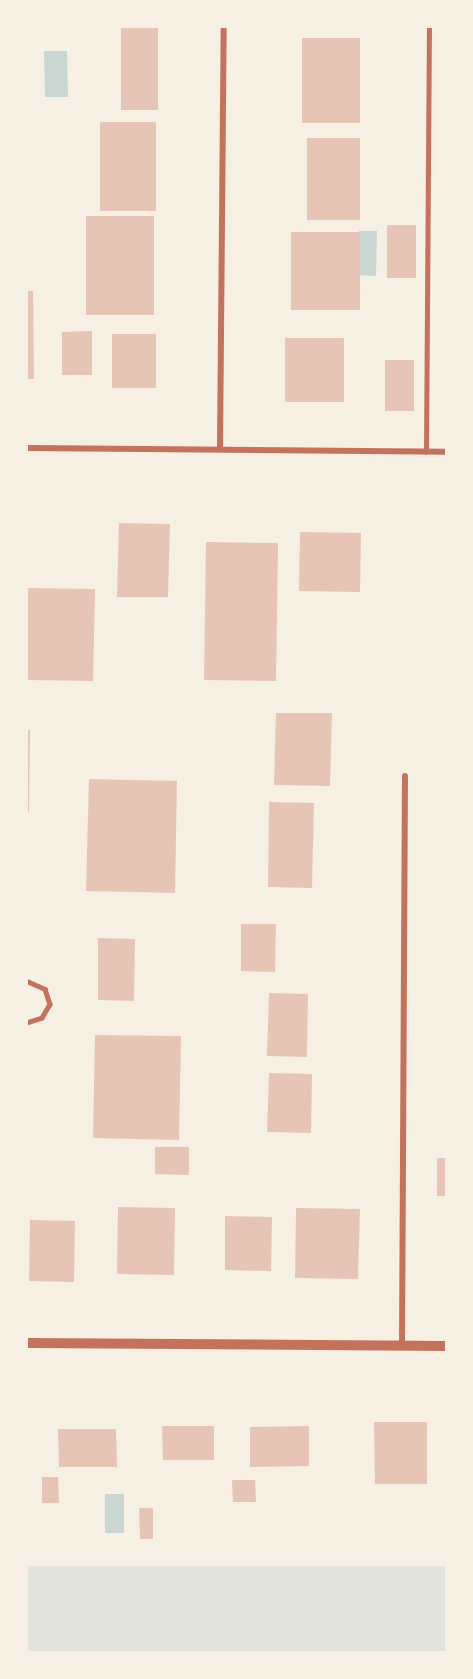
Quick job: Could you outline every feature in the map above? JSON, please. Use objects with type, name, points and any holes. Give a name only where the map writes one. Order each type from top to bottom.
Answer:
[{"type":"street","points":[[220,449],[224,27]]},
{"type":"street","points":[[27,448],[446,452]]},
{"type":"street","points":[[402,1346],[405,776]]},
{"type":"street","points":[[27,1343],[446,1346]]},
{"type":"lane","points":[[426,452],[429,27]]},
{"type":"lane","points":[[27,981],[45,989],[50,1004],[42,1018],[27,1023]]},
{"type":"shaded area","points":[[44,51],[67,51],[68,97],[45,97]]},
{"type":"shaded area","points":[[359,231],[377,231],[376,276],[358,275]]},
{"type":"shaded area","points":[[105,1494],[124,1494],[124,1533],[105,1533]]},
{"type":"shaded area","points":[[27,1566],[446,1566],[446,1652],[27,1652]]},
{"type":"building","points":[[121,27],[158,27],[158,110],[121,110]]},
{"type":"building","points":[[302,38],[360,38],[360,123],[302,123]]},
{"type":"building","points":[[100,122],[156,122],[156,211],[100,211]]},
{"type":"building","points":[[307,138],[360,138],[360,220],[307,220]]},
{"type":"building","points":[[86,216],[154,216],[154,315],[86,315]]},
{"type":"building","points":[[387,225],[416,225],[416,278],[387,278]]},
{"type":"building","points":[[291,232],[360,232],[360,310],[291,310]]},
{"type":"building","points":[[27,291],[33,291],[34,379],[27,379]]},
{"type":"building","points":[[92,331],[92,375],[62,375],[62,332]]},
{"type":"building","points":[[112,334],[156,334],[156,388],[112,388]]},
{"type":"building","points":[[285,338],[344,338],[344,402],[285,402]]},
{"type":"building","points":[[385,360],[414,360],[414,411],[385,411]]},
{"type":"building","points":[[119,523],[170,524],[168,597],[117,597]]},
{"type":"building","points":[[300,532],[361,533],[360,592],[299,591]]},
{"type":"building","points":[[206,542],[278,543],[276,681],[204,680]]},
{"type":"building","points":[[27,588],[95,589],[93,681],[27,680]]},
{"type":"building","points":[[276,713],[332,713],[330,786],[274,785]]},
{"type":"building","points":[[27,730],[30,730],[29,812],[27,812]]},
{"type":"building","points":[[89,779],[177,781],[175,893],[86,891]]},
{"type":"building","points":[[269,802],[314,803],[312,888],[268,887]]},
{"type":"building","points":[[241,924],[276,924],[275,972],[241,971]]},
{"type":"building","points":[[98,938],[135,939],[134,1001],[98,1000]]},
{"type":"building","points":[[269,993],[308,994],[307,1057],[267,1056]]},
{"type":"building","points":[[95,1035],[181,1036],[179,1140],[93,1138]]},
{"type":"building","points":[[269,1073],[312,1074],[311,1133],[267,1132]]},
{"type":"building","points":[[155,1147],[189,1147],[189,1175],[155,1174]]},
{"type":"building","points":[[437,1158],[446,1158],[446,1196],[437,1196]]},
{"type":"building","points":[[118,1207],[175,1208],[174,1275],[117,1274]]},
{"type":"building","points":[[296,1208],[360,1209],[358,1279],[295,1278]]},
{"type":"building","points":[[225,1216],[272,1217],[271,1271],[225,1270]]},
{"type":"building","points":[[30,1220],[75,1221],[74,1282],[29,1281]]},
{"type":"building","points":[[374,1422],[427,1422],[427,1484],[375,1484]]},
{"type":"building","points":[[162,1426],[214,1426],[214,1460],[163,1460]]},
{"type":"building","points":[[309,1426],[309,1466],[250,1467],[250,1427]]},
{"type":"building","points":[[58,1429],[116,1429],[117,1467],[59,1467]]},
{"type":"building","points":[[42,1477],[58,1477],[59,1503],[42,1503]]},
{"type":"building","points":[[232,1480],[255,1480],[256,1502],[233,1502]]},
{"type":"building","points":[[139,1508],[153,1508],[153,1539],[140,1539]]}]
